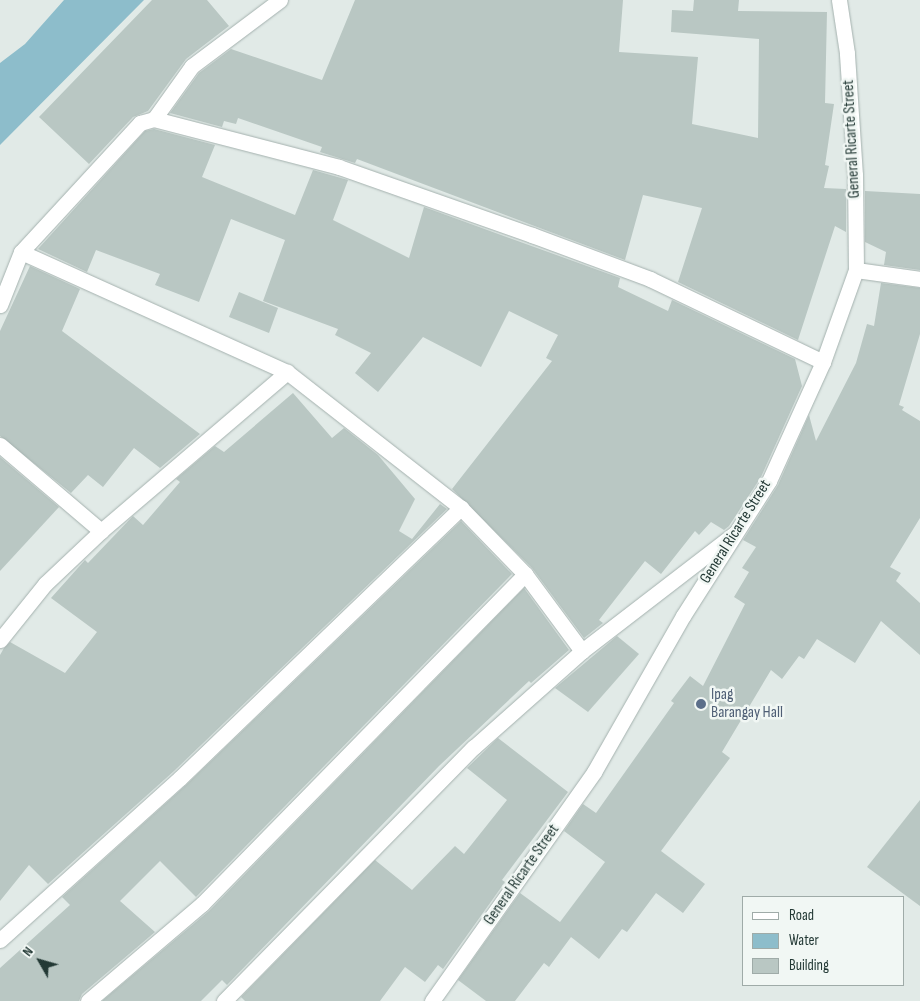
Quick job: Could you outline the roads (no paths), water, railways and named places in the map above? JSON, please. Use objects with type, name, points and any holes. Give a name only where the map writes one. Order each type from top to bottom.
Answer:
[{"type":"street","points":[[154,119],[192,66],[280,0]]},
{"type":"street","name":"General Ricarte Street","points":[[432,1001],[594,772],[734,534],[769,481],[824,362],[856,270],[855,176],[847,53],[839,0]]},
{"type":"street","points":[[0,305],[21,252],[140,123],[154,119],[339,167],[532,235],[650,279],[824,362]]},
{"type":"street","points":[[21,252],[287,372],[461,508],[525,574],[582,651]]},
{"type":"street","points":[[856,270],[920,279]]},
{"type":"street","points":[[0,640],[45,584],[101,531],[287,372]]},
{"type":"street","points":[[0,445],[101,531]]},
{"type":"street","points":[[0,940],[180,778],[461,508]]},
{"type":"street","points":[[224,1001],[474,747],[582,651],[734,534]]},
{"type":"street","points":[[88,1001],[202,904],[525,574]]},
{"type":"water","points":[[64,0],[144,0],[0,145],[0,63],[25,44]]},
{"type":"place","name":"Ipag Barangay Hall","points":[[701,704]]}]
